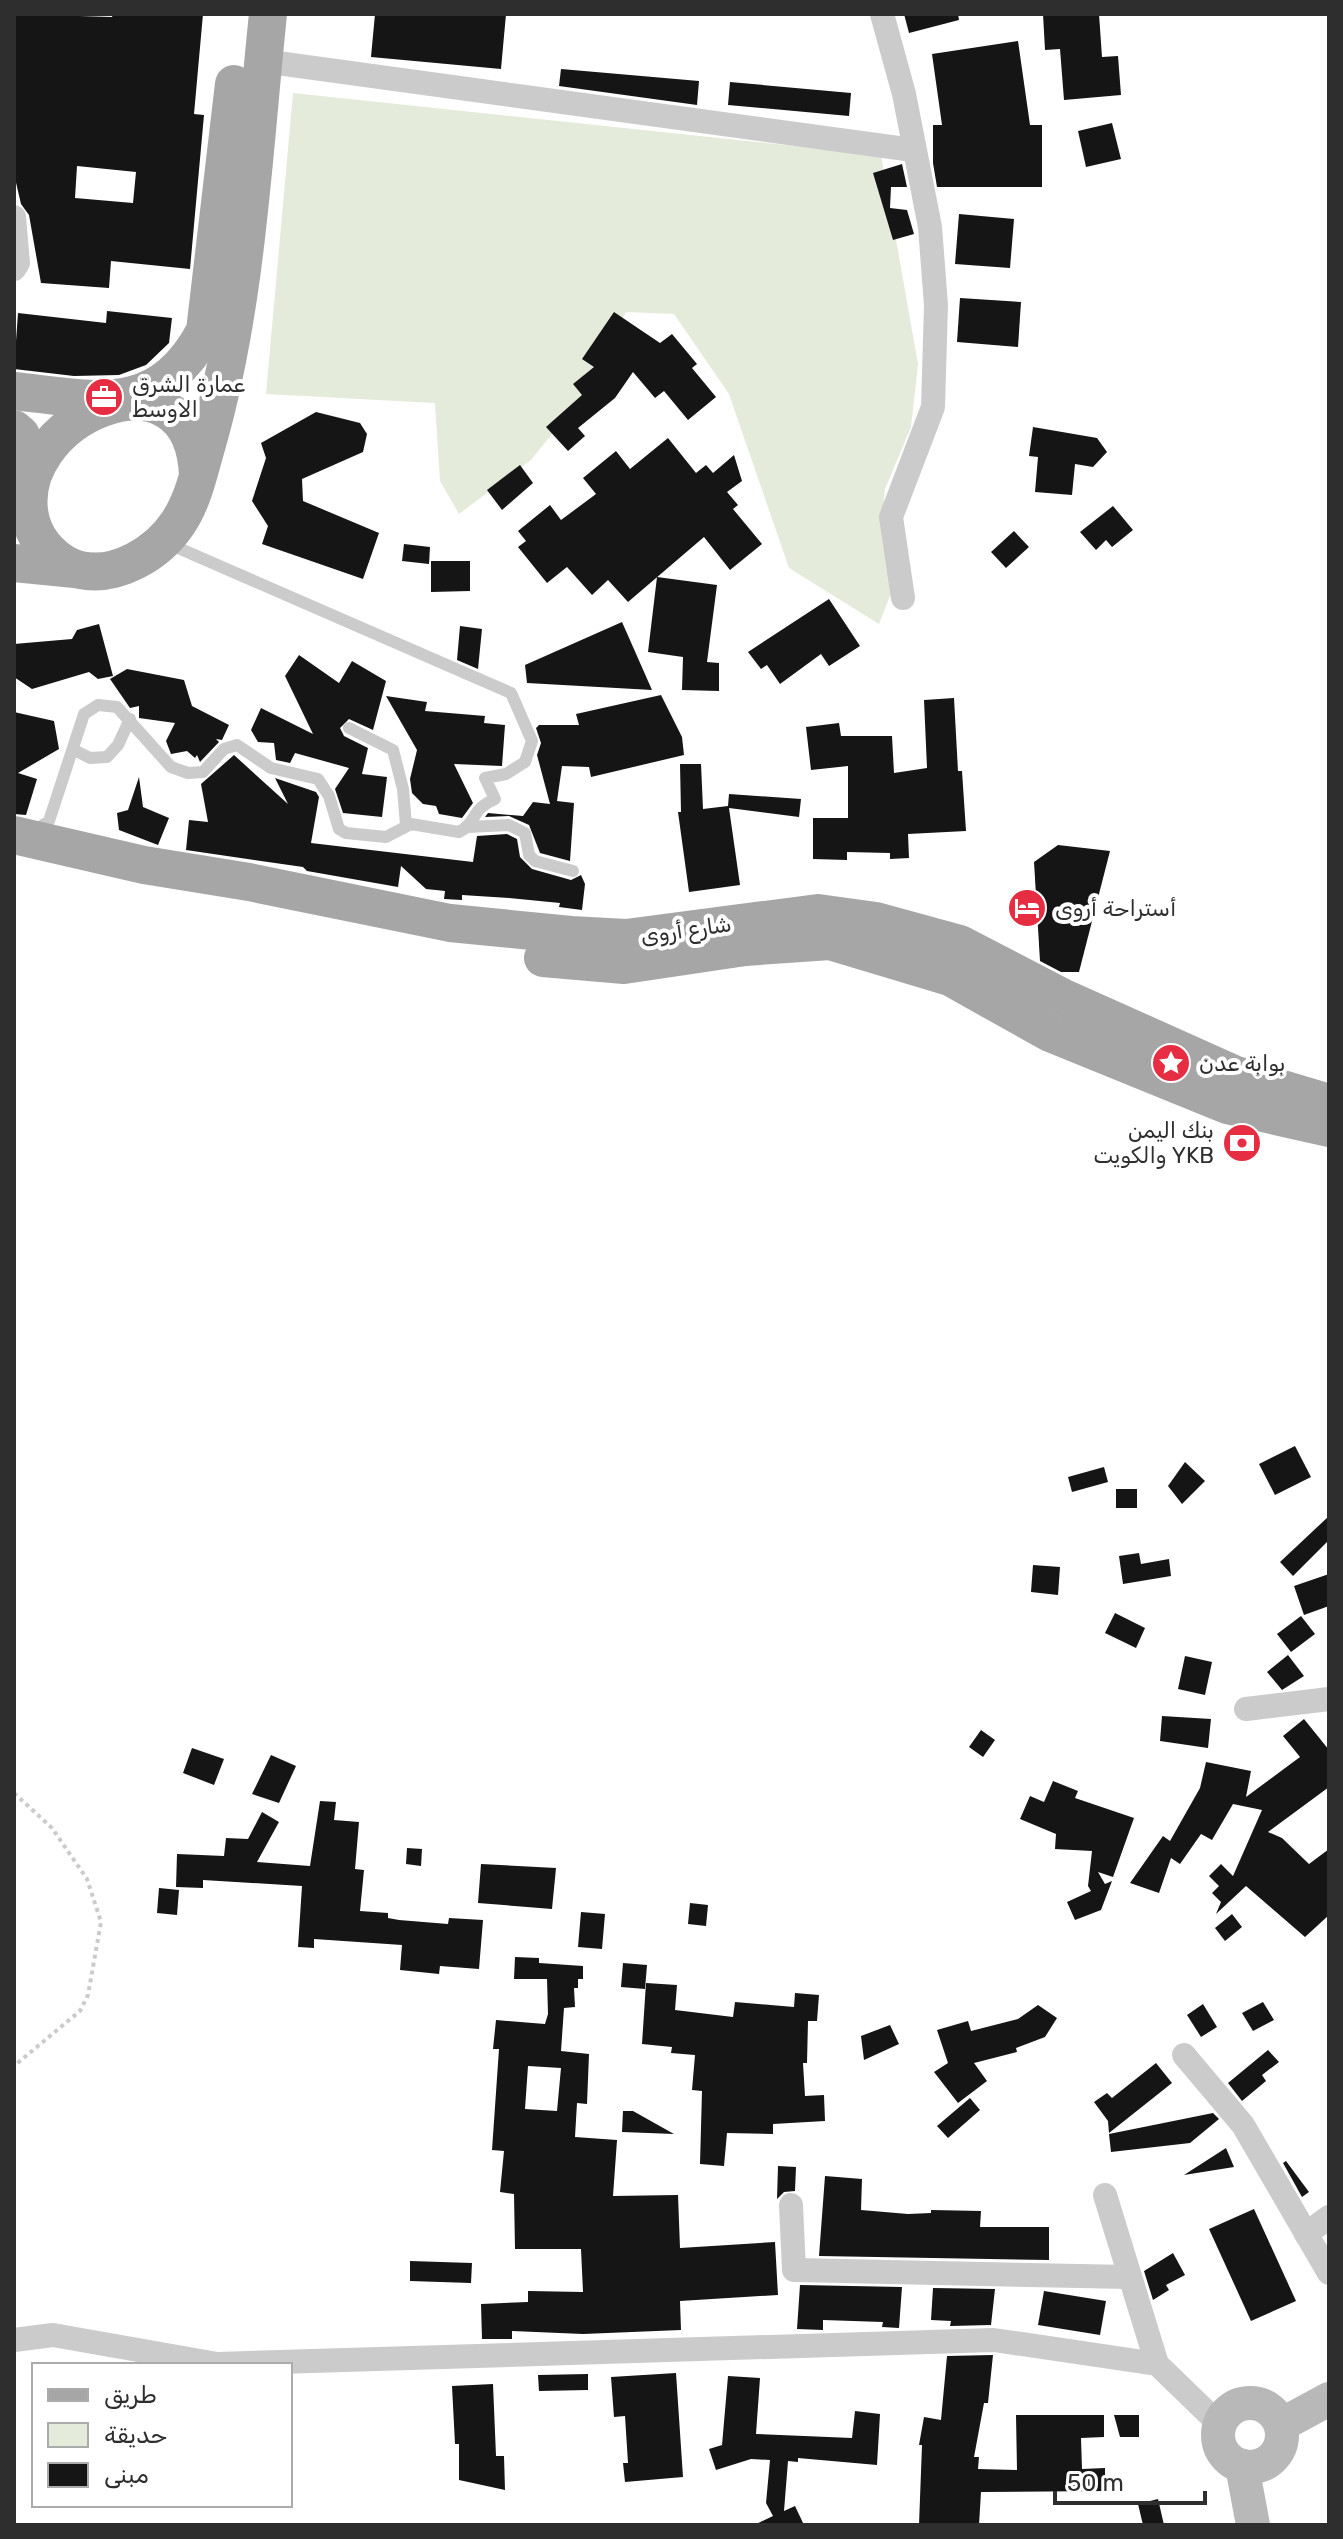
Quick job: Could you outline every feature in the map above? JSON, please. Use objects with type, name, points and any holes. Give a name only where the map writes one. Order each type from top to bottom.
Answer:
[{"type":"main road","points":[[23,491],[44,456],[66,429],[95,410],[126,400],[166,380],[191,357],[205,331],[242,14]]},
{"type":"main road","points":[[14,563],[109,571],[141,557],[162,541],[189,503],[233,338],[268,14]]},
{"type":"main road","points":[[14,391],[154,404],[178,418],[193,441],[198,475]]},
{"type":"main road","points":[[14,429],[21,435],[33,472],[23,491]]},
{"type":"main road","points":[[23,491],[35,532],[52,555],[75,569]]},
{"type":"main road","name":"شارع أروى","points":[[17,844],[139,888],[446,945],[566,961],[624,965],[745,947],[830,941],[955,961],[1064,998],[1236,1075],[1329,1103]]},
{"type":"main road","name":"شارع أروى","points":[[955,961],[1050,1033],[1227,1105],[1329,1128]]},
{"type":"street","points":[[882,14],[904,94],[930,227],[936,363],[933,407],[891,517],[903,598]]},
{"type":"street","points":[[263,61],[913,150]]},
{"type":"street","points":[[14,217],[18,263],[14,269]]},
{"type":"street","points":[[1246,1709],[1329,1699]]},
{"type":"street","points":[[1184,2055],[1243,2125],[1329,2273]]},
{"type":"street","points":[[1105,2195],[1157,2364],[1219,2424]]},
{"type":"street","points":[[791,2205],[794,2270],[1129,2277]]},
{"type":"street","points":[[1306,2234],[1329,2217]]},
{"type":"street","points":[[14,2340],[53,2335],[211,2363]]},
{"type":"street","points":[[249,2363],[994,2340],[1157,2364]]},
{"type":"street","points":[[1281,2425],[1329,2399]]},
{"type":"street","points":[[1250,2402],[1274,2413],[1281,2425],[1278,2451],[1256,2466],[1242,2466],[1230,2461],[1221,2451],[1217,2438],[1219,2424],[1236,2405],[1250,2402]]},
{"type":"street","points":[[1242,2466],[1253,2525]]},
{"type":"lane","points":[[162,541],[511,693],[532,741],[525,762],[506,774],[485,778],[495,799],[476,810],[468,827]]},
{"type":"lane","points":[[17,844],[49,821],[88,709],[106,705],[117,707],[171,767],[180,772],[203,772],[224,749],[237,745],[271,768],[318,779],[329,796],[335,820],[346,833],[386,837],[406,825],[459,832],[468,827],[518,827],[525,833],[529,855],[535,861],[573,871]]},
{"type":"lane","points":[[74,750],[90,758],[107,757],[118,745],[130,719]]},
{"type":"lane","points":[[349,728],[393,750],[403,789],[406,825]]},
{"type":"path","points":[[14,1793],[52,1828],[87,1879],[101,1922],[88,1995],[80,2011],[14,2066]]},
{"type":"green space","points":[[293,93],[881,155],[918,364],[911,427],[885,489],[882,523],[893,588],[879,624],[789,568],[729,394],[674,314],[626,312],[585,393],[531,460],[459,514],[440,481],[435,403],[266,394]]},
{"type":"building","points":[[14,14],[112,17],[113,14],[203,14],[194,114],[204,115],[190,269],[111,261],[109,288],[41,283],[29,215],[21,204],[14,174]],"holes":[[[77,166],[136,172],[133,203],[75,198]]]},
{"type":"building","points":[[375,14],[506,14],[501,69],[371,57]]},
{"type":"building","points":[[904,14],[958,14],[959,20],[909,33]]},
{"type":"building","points":[[1043,14],[1099,14],[1102,57],[1118,56],[1121,95],[1064,100],[1060,49],[1045,50]]},
{"type":"building","points":[[1018,41],[1030,125],[1042,125],[1042,187],[937,187],[933,163],[933,125],[942,125],[932,54]]},
{"type":"building","points":[[561,69],[699,81],[697,105],[559,86]]},
{"type":"building","points":[[730,82],[851,93],[849,116],[728,105]]},
{"type":"building","points":[[1112,123],[1121,159],[1086,167],[1078,131]]},
{"type":"building","points":[[902,164],[907,187],[891,187],[890,208],[907,210],[914,234],[893,240],[873,173]]},
{"type":"building","points":[[959,214],[1014,219],[1010,268],[955,264]]},
{"type":"building","points":[[960,298],[1021,302],[1018,347],[957,342]]},
{"type":"building","points":[[107,311],[172,318],[169,343],[146,365],[119,375],[74,376],[14,369],[18,313],[106,323]]},
{"type":"building","points":[[614,312],[660,343],[672,334],[697,364],[692,368],[716,397],[688,420],[664,391],[655,398],[633,372],[615,398],[578,428],[585,436],[568,451],[546,427],[582,395],[573,384],[594,367],[582,359]]},
{"type":"building","points":[[316,412],[360,423],[367,434],[363,452],[302,479],[303,501],[379,533],[363,579],[262,544],[268,526],[252,501],[266,458],[261,443]]},
{"type":"building","points":[[1033,427],[1097,438],[1107,452],[1093,467],[1075,464],[1072,495],[1035,492],[1038,457],[1029,456]]},
{"type":"building","points":[[668,438],[696,473],[706,465],[713,473],[734,455],[742,481],[727,492],[738,505],[733,509],[762,544],[730,570],[704,537],[628,602],[608,580],[592,595],[567,567],[547,583],[518,547],[526,541],[518,531],[550,505],[561,520],[596,494],[583,478],[616,451],[630,469]]},
{"type":"building","points":[[520,465],[533,483],[502,510],[487,490]]},
{"type":"building","points":[[1113,506],[1133,530],[1112,547],[1106,540],[1096,550],[1080,532]]},
{"type":"building","points":[[1014,531],[1029,547],[1006,568],[991,552]]},
{"type":"building","points":[[404,544],[430,547],[429,564],[402,561]]},
{"type":"building","points":[[431,561],[470,561],[470,591],[431,592]]},
{"type":"building","points":[[657,577],[717,585],[707,662],[719,663],[719,691],[682,690],[683,657],[648,652]]},
{"type":"building","points":[[829,599],[860,646],[829,666],[821,654],[780,684],[767,665],[761,669],[748,652]]},
{"type":"building","points":[[622,622],[652,690],[527,683],[525,665]]},
{"type":"building","points":[[99,624],[113,676],[98,679],[89,672],[32,689],[14,677],[14,644],[72,639],[77,630]]},
{"type":"building","points":[[460,626],[482,629],[478,669],[457,660]]},
{"type":"building","points":[[299,655],[339,683],[352,661],[386,681],[373,730],[349,719],[340,728],[344,736],[368,748],[362,774],[387,777],[382,817],[343,813],[335,789],[349,768],[295,753],[290,763],[276,760],[274,743],[258,742],[251,730],[261,708],[313,734],[285,676]]},
{"type":"building","points":[[127,669],[184,680],[192,706],[229,725],[222,740],[216,739],[219,742],[200,762],[197,755],[195,758],[187,751],[171,754],[166,741],[175,723],[139,718],[139,706],[130,708],[110,679]]},
{"type":"building","points":[[661,695],[682,737],[684,755],[591,777],[589,767],[562,766],[557,801],[574,803],[570,861],[540,853],[529,825],[509,816],[485,817],[488,813],[523,816],[533,802],[550,804],[537,755],[541,743],[536,728],[539,725],[579,725],[576,714]]},
{"type":"building","points":[[386,696],[427,702],[425,711],[485,716],[484,723],[505,725],[502,766],[454,764],[473,803],[462,818],[439,814],[436,806],[423,804],[412,793],[410,779],[417,750]]},
{"type":"building","points":[[954,698],[958,771],[962,771],[966,831],[908,834],[909,858],[890,859],[890,853],[847,852],[847,860],[813,859],[813,818],[848,818],[848,766],[811,770],[806,727],[839,723],[841,736],[892,736],[894,773],[927,768],[924,700]]},
{"type":"building","points":[[14,712],[54,721],[59,749],[18,773],[37,779],[26,815],[14,814]]},
{"type":"building","points":[[234,755],[288,804],[275,778],[316,792],[319,797],[311,843],[473,862],[477,836],[507,834],[517,839],[520,857],[532,869],[571,880],[581,875],[585,884],[582,910],[559,907],[560,903],[509,898],[462,895],[462,900],[444,899],[445,891],[426,889],[401,866],[398,887],[307,871],[303,867],[186,850],[189,820],[208,822],[201,784]]},
{"type":"building","points":[[680,764],[701,764],[703,809],[728,806],[729,794],[801,799],[799,817],[729,808],[740,885],[689,892],[678,812],[681,812]]},
{"type":"building","points":[[139,777],[143,807],[169,818],[158,845],[119,830],[117,813],[128,810]]},
{"type":"building","points":[[1058,845],[1110,851],[1079,972],[1061,972],[1040,961],[1034,862]]},
{"type":"building","points":[[1295,1446],[1311,1477],[1275,1495],[1259,1464]]},
{"type":"building","points":[[1185,1462],[1205,1481],[1182,1504],[1168,1486]]},
{"type":"building","points":[[1104,1467],[1108,1482],[1072,1492],[1068,1477]]},
{"type":"building","points":[[1116,1489],[1137,1489],[1137,1508],[1116,1508]]},
{"type":"building","points":[[1329,1516],[1329,1540],[1293,1576],[1280,1562]]},
{"type":"building","points":[[1139,1553],[1141,1564],[1169,1559],[1171,1576],[1123,1584],[1119,1556]]},
{"type":"building","points":[[1033,1565],[1060,1567],[1058,1595],[1031,1592]]},
{"type":"building","points":[[1329,1574],[1329,1606],[1304,1615],[1294,1586]]},
{"type":"building","points":[[1115,1613],[1145,1628],[1136,1648],[1105,1633]]},
{"type":"building","points":[[1301,1616],[1315,1634],[1291,1652],[1277,1634]]},
{"type":"building","points":[[1288,1655],[1304,1676],[1282,1690],[1267,1672]]},
{"type":"building","points":[[1185,1656],[1212,1662],[1205,1695],[1178,1689]]},
{"type":"building","points":[[1162,1716],[1211,1719],[1208,1748],[1160,1741]]},
{"type":"building","points":[[1304,1719],[1329,1750],[1329,1787],[1268,1832],[1282,1838],[1309,1864],[1329,1849],[1329,1915],[1305,1937],[1246,1886],[1216,1914],[1221,1902],[1212,1893],[1219,1886],[1209,1876],[1221,1864],[1233,1876],[1262,1810],[1233,1804],[1212,1840],[1201,1834],[1180,1864],[1171,1858],[1159,1893],[1130,1883],[1163,1836],[1170,1841],[1200,1788],[1206,1762],[1251,1771],[1246,1797],[1300,1757],[1283,1736]]},
{"type":"building","points":[[981,1730],[995,1740],[983,1757],[969,1747]]},
{"type":"building","points":[[192,1748],[224,1759],[214,1785],[183,1773]]},
{"type":"building","points":[[271,1755],[296,1766],[279,1803],[252,1794]]},
{"type":"building","points":[[1053,1781],[1078,1791],[1075,1798],[1134,1818],[1113,1877],[1098,1872],[1105,1884],[1112,1881],[1101,1910],[1075,1920],[1067,1902],[1091,1891],[1088,1886],[1092,1851],[1055,1849],[1056,1834],[1020,1819],[1030,1796],[1044,1802]]},
{"type":"building","points":[[320,1801],[336,1802],[334,1820],[359,1822],[355,1869],[364,1870],[360,1911],[388,1913],[388,1918],[399,1920],[448,1924],[449,1918],[483,1920],[479,1969],[440,1966],[439,1974],[400,1970],[402,1945],[314,1939],[314,1948],[298,1947],[302,1886],[203,1880],[203,1888],[176,1887],[177,1854],[224,1856],[226,1838],[248,1839],[262,1812],[279,1822],[257,1862],[310,1866]]},
{"type":"building","points":[[407,1848],[422,1849],[421,1866],[406,1864]]},
{"type":"building","points":[[481,1864],[556,1868],[552,1909],[478,1903]]},
{"type":"building","points":[[159,1888],[179,1890],[177,1915],[157,1913]]},
{"type":"building","points":[[690,1903],[708,1905],[706,1926],[688,1924]]},
{"type":"building","points":[[581,1912],[605,1914],[602,1949],[578,1947]]},
{"type":"building","points":[[1232,1914],[1242,1927],[1225,1941],[1215,1928]]},
{"type":"building","points":[[515,1957],[539,1958],[539,1963],[583,1966],[583,1979],[578,1979],[578,1988],[574,1988],[575,2007],[564,2008],[561,2051],[589,2054],[587,2104],[577,2103],[575,2137],[617,2140],[613,2196],[678,2195],[680,2248],[775,2242],[778,2295],[680,2301],[681,2330],[583,2334],[512,2331],[512,2339],[482,2339],[481,2304],[528,2302],[528,2291],[583,2292],[581,2249],[515,2249],[514,2194],[500,2192],[504,2151],[492,2150],[499,2049],[493,2049],[496,2020],[545,2024],[548,2014],[547,1979],[514,1979]],"holes":[[[528,2066],[561,2068],[557,2111],[525,2109]]]},
{"type":"building","points":[[623,1963],[647,1965],[645,1989],[621,1987]]},
{"type":"building","points":[[646,1983],[677,1985],[675,2010],[733,2017],[735,2002],[794,2007],[795,1993],[819,1995],[817,2021],[808,2021],[807,2063],[803,2063],[805,2096],[824,2095],[825,2121],[773,2124],[773,2134],[727,2133],[724,2166],[700,2164],[702,2091],[692,2090],[695,2055],[671,2053],[672,2047],[642,2044]]},
{"type":"building","points":[[1263,2002],[1274,2020],[1253,2031],[1242,2013]]},
{"type":"building","points":[[1203,2004],[1217,2027],[1201,2037],[1187,2015]]},
{"type":"building","points":[[1038,2005],[1057,2018],[1045,2037],[1016,2048],[1017,2052],[974,2063],[987,2081],[958,2103],[934,2072],[948,2063],[937,2030],[968,2021],[971,2031],[1018,2019]]},
{"type":"building","points":[[890,2025],[899,2044],[864,2060],[861,2036]]},
{"type":"building","points":[[1268,2050],[1279,2062],[1262,2075],[1266,2081],[1242,2101],[1228,2083]]},
{"type":"building","points":[[1156,2063],[1172,2083],[1109,2133],[1108,2121],[1094,2102],[1107,2093],[1112,2098]]},
{"type":"building","points":[[970,2098],[980,2110],[948,2138],[937,2126]]},
{"type":"building","points":[[623,2111],[633,2111],[674,2134],[622,2132]]},
{"type":"building","points":[[1213,2113],[1219,2119],[1190,2143],[1111,2152],[1109,2134]]},
{"type":"building","points":[[1226,2148],[1234,2167],[1184,2175]]},
{"type":"building","points":[[1286,2161],[1309,2192],[1302,2197],[1283,2163]]},
{"type":"building","points":[[778,2166],[796,2167],[795,2191],[784,2192],[777,2199]]},
{"type":"building","points":[[825,2176],[862,2179],[861,2210],[908,2214],[931,2213],[931,2210],[981,2211],[980,2227],[1049,2227],[1049,2260],[819,2256]]},
{"type":"building","points":[[1254,2209],[1296,2301],[1251,2321],[1209,2229]]},
{"type":"building","points":[[1173,2253],[1185,2275],[1166,2285],[1169,2290],[1153,2300],[1144,2271]]},
{"type":"building","points":[[410,2261],[472,2263],[471,2283],[410,2281]]},
{"type":"building","points":[[800,2285],[902,2287],[899,2328],[882,2327],[883,2322],[823,2320],[823,2330],[797,2329]]},
{"type":"building","points":[[933,2288],[995,2289],[991,2325],[950,2326],[951,2321],[931,2320]]},
{"type":"building","points":[[1044,2291],[1106,2301],[1100,2335],[1038,2325]]},
{"type":"building","points":[[993,2355],[988,2403],[984,2403],[974,2457],[979,2457],[978,2469],[1017,2470],[1016,2415],[1104,2415],[1104,2437],[1081,2438],[1082,2469],[1105,2468],[1105,2491],[981,2492],[979,2525],[919,2525],[922,2445],[919,2445],[924,2417],[941,2420],[947,2356]]},
{"type":"building","points":[[676,2373],[683,2477],[625,2482],[623,2463],[628,2463],[625,2416],[614,2417],[611,2377]]},
{"type":"building","points":[[588,2374],[588,2390],[539,2391],[538,2375]]},
{"type":"building","points":[[728,2376],[760,2378],[756,2434],[852,2438],[855,2411],[880,2414],[877,2465],[798,2458],[798,2462],[788,2461],[784,2511],[795,2506],[804,2525],[754,2525],[773,2516],[766,2503],[770,2460],[751,2459],[716,2470],[709,2449],[722,2445]]},
{"type":"building","points":[[493,2384],[496,2456],[504,2456],[505,2490],[459,2480],[459,2444],[455,2444],[452,2386]]},
{"type":"building","points":[[1114,2415],[1139,2415],[1139,2437],[1120,2437]]},
{"type":"building","points":[[1158,2499],[1164,2525],[1143,2525],[1138,2504]]},
{"type":"place","name":"عمارة الشرق الاوسط","points":[[104,397]]},
{"type":"place","name":"أستراحة أروى","points":[[1027,908]]},
{"type":"place","name":"بوابة عدن","points":[[1171,1063]]},
{"type":"place","name":"بنك اليمن والكويت YKB","points":[[1242,1143]]}]
